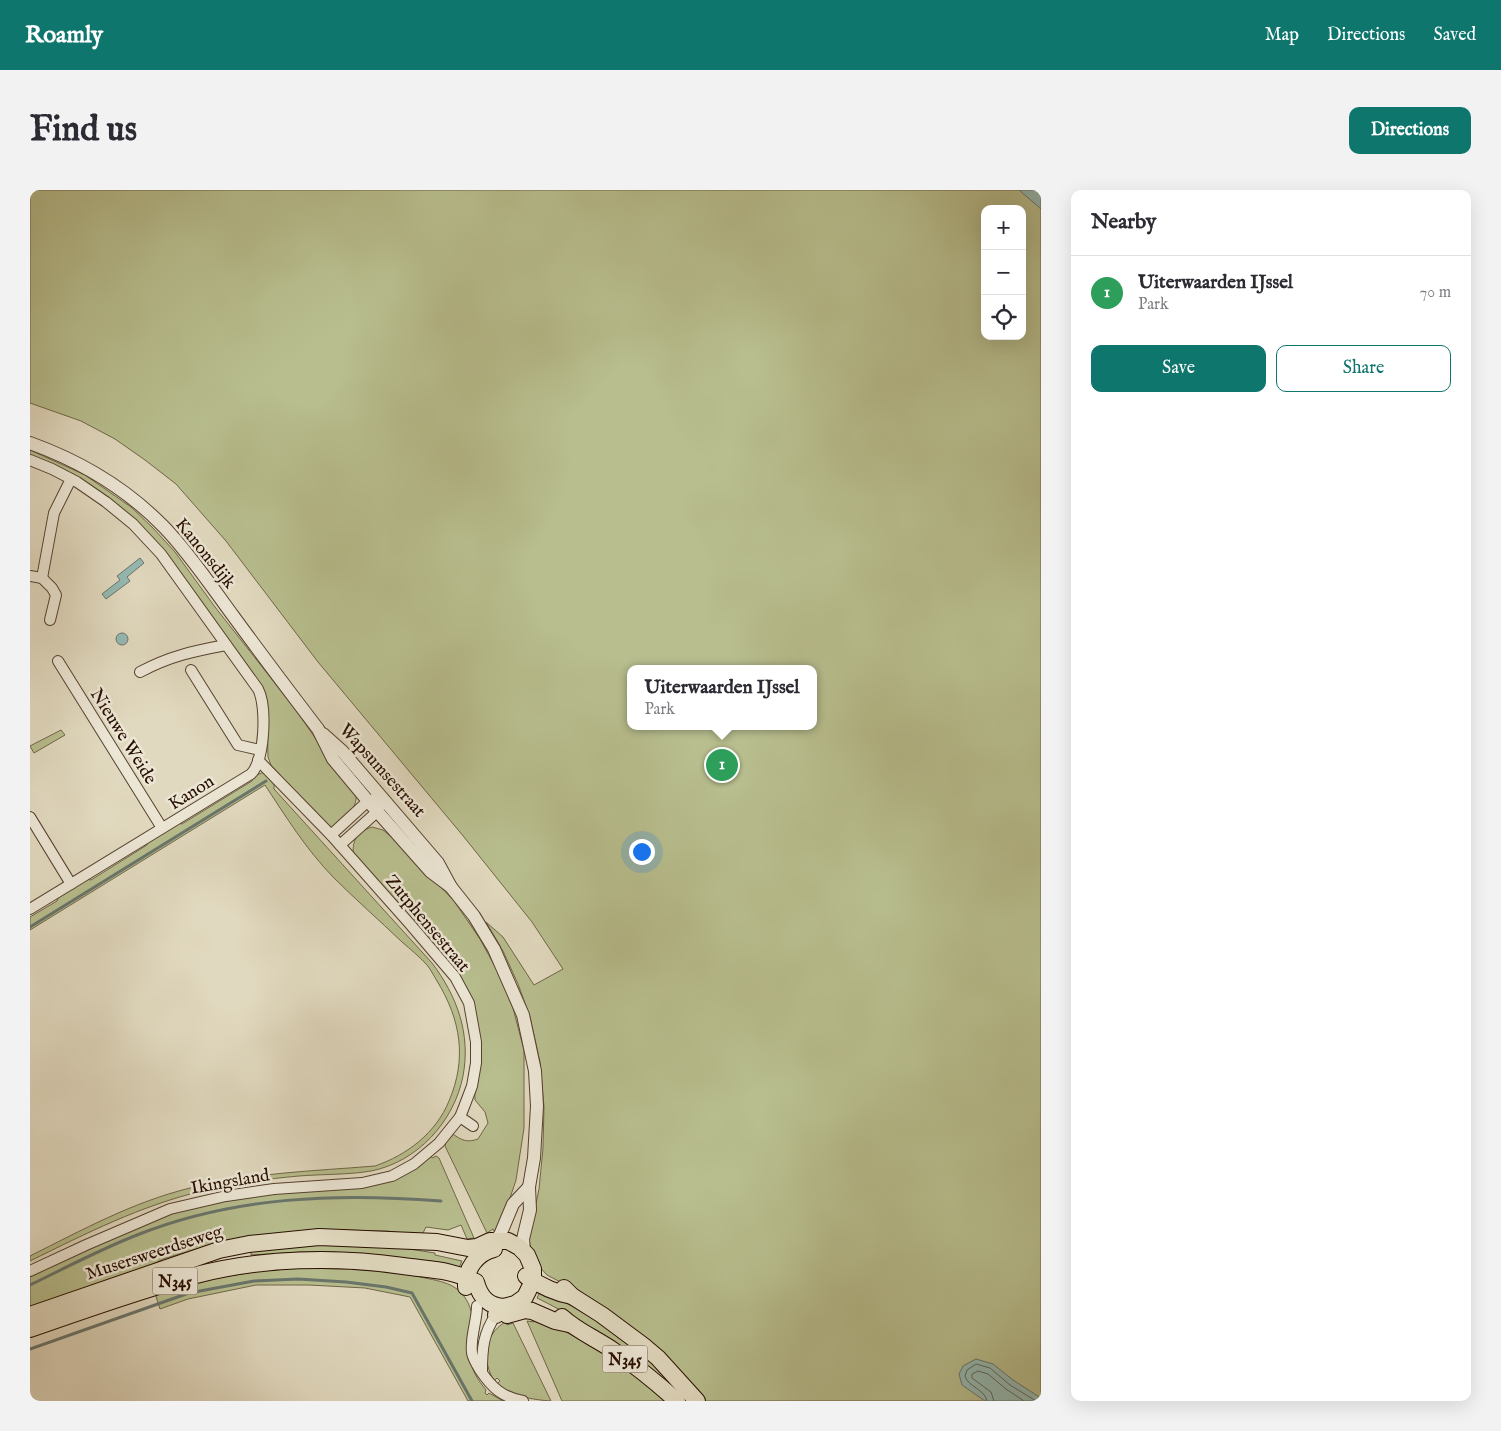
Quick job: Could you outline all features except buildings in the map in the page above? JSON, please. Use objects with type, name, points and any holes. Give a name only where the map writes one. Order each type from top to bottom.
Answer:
[{"type":"main road","name":"Musersweerdseweg","points":[[30,1315],[160,1269],[219,1250],[249,1244],[320,1237],[437,1242],[468,1248],[478,1252]]},
{"type":"main road","name":"N345","points":[[478,1252],[486,1243],[502,1244],[518,1258],[524,1275],[543,1278],[564,1288],[572,1296],[602,1315],[658,1358],[697,1401]]},
{"type":"main road","points":[[502,1244],[524,1250],[530,1259],[533,1275],[529,1292],[510,1309]]},
{"type":"main road","points":[[477,1306],[470,1297],[467,1282],[472,1264],[478,1252]]},
{"type":"main road","name":"Musersweerdseweg","points":[[30,1329],[132,1294],[198,1274],[241,1266],[326,1259],[363,1261],[411,1267],[454,1281],[467,1282]]},
{"type":"main road","name":"N345","points":[[467,1282],[476,1282],[480,1293],[487,1302],[498,1307],[532,1311],[556,1322],[569,1324],[613,1350],[654,1380],[678,1401]]},
{"type":"main road","name":"N345","points":[[477,1306],[486,1312],[510,1309]]},
{"type":"street","name":"Kanonsdijk","points":[[30,443],[56,452],[88,468],[115,486],[163,527],[190,558],[318,729]]},
{"type":"street","name":"Kanonsdijk","points":[[30,460],[52,468],[112,506],[147,538],[161,554],[261,694],[263,731],[260,750]]},
{"type":"street","points":[[42,578],[54,514],[71,479]]},
{"type":"street","points":[[30,576],[42,578],[56,595],[50,620]]},
{"type":"street","points":[[140,672],[156,663],[180,654],[226,645]]},
{"type":"street","name":"Nieuwe Weide","points":[[58,661],[162,828]]},
{"type":"street","points":[[191,670],[236,743],[240,746],[260,750]]},
{"type":"street","name":"Wapsumsestraat","points":[[318,729],[342,751],[383,797],[438,864],[451,887],[474,916],[494,949],[523,1015],[535,1071],[537,1106],[534,1158],[529,1186],[530,1210],[523,1240],[524,1250]]},
{"type":"street","name":"Wapsumsestraat","points":[[318,729],[333,759],[431,872],[451,887]]},
{"type":"street","name":"Kanon","points":[[30,909],[251,774],[257,766],[260,750]]},
{"type":"street","name":"Zutphensestraat","points":[[258,760],[331,835],[446,966],[455,977],[469,1003],[476,1042],[476,1062],[472,1086],[460,1117],[439,1144]]},
{"type":"street","points":[[331,835],[368,800],[383,797]]},
{"type":"street","points":[[340,845],[378,811],[383,797]]},
{"type":"street","points":[[30,817],[71,884]]},
{"type":"street","points":[[460,1117],[473,1126]]},
{"type":"street","name":"Ikingsland","points":[[30,1271],[126,1226],[170,1209],[226,1196],[274,1188],[373,1181],[403,1171],[439,1144]]},
{"type":"street","points":[[502,1244],[500,1235],[513,1204],[529,1186]]},
{"type":"street","points":[[477,1306],[472,1354],[492,1387],[501,1394],[523,1401]]},
{"type":"street","points":[[482,1372],[483,1342],[488,1327],[510,1309]]},
{"type":"green space","points":[[30,190],[1035,190],[1041,194],[1041,1401],[702,1401],[574,1289],[547,1275],[537,1264],[529,1238],[539,1189],[543,1148],[544,1107],[540,1062],[530,1017],[518,984],[503,951],[486,922],[503,937],[534,985],[563,969],[532,922],[464,837],[318,662],[226,541],[176,484],[115,439],[81,421],[30,403]]},
{"type":"green space","points":[[30,450],[85,475],[131,507],[175,552],[215,607],[293,706],[356,793],[355,804],[341,821],[332,828],[325,825],[271,765],[268,757],[267,703],[154,540],[30,455]]},
{"type":"green space","points":[[61,730],[65,735],[34,753],[30,746]]},
{"type":"green space","points":[[264,772],[274,780],[274,789],[432,963],[449,989],[460,1016],[465,1045],[463,1076],[451,1109],[442,1124],[418,1149],[404,1159],[388,1166],[371,1171],[344,1174],[262,1180],[179,1197],[135,1212],[30,1261],[30,1256],[88,1227],[148,1201],[190,1188],[259,1176],[375,1166],[398,1156],[419,1141],[436,1123],[449,1101],[458,1070],[459,1040],[452,1010],[432,973],[421,959],[323,866],[265,785],[30,930],[30,917],[57,901],[59,896],[86,879],[91,880],[147,845],[148,841],[178,823],[182,824],[252,781],[254,776]]},
{"type":"green space","points":[[372,827],[383,830],[399,843],[454,901],[480,939],[499,974],[513,1008],[524,1050],[524,1128],[516,1180],[502,1222],[494,1231],[493,1229],[487,1233],[445,1146],[453,1134],[464,1140],[478,1139],[488,1123],[485,1112],[475,1100],[471,1002],[413,921],[415,919],[413,916],[410,918],[354,857],[353,847],[356,838],[362,832]]},
{"type":"green space","points":[[431,1156],[432,1158],[436,1156],[439,1158],[474,1238],[467,1239],[461,1225],[448,1230],[426,1227],[422,1235],[386,1231],[341,1230],[217,1243],[163,1259],[139,1272],[30,1312],[30,1276],[134,1226],[177,1212],[244,1196],[352,1188]]},
{"type":"green space","points":[[321,1244],[403,1248],[435,1253],[435,1255],[462,1261],[458,1270],[336,1252],[251,1255],[251,1251]]},
{"type":"green space","points":[[297,1265],[394,1272],[436,1280],[458,1289],[464,1296],[471,1311],[470,1358],[473,1370],[486,1390],[485,1393],[487,1395],[489,1393],[503,1401],[468,1401],[410,1297],[365,1288],[256,1285],[188,1299],[160,1309],[154,1290],[167,1286]]},
{"type":"green space","points":[[541,1290],[586,1314],[628,1343],[654,1364],[688,1401],[635,1356],[598,1331],[537,1298]]},
{"type":"green space","points":[[535,1318],[559,1328],[612,1358],[668,1401],[562,1401],[527,1321],[534,1322]]},
{"type":"green space","points":[[505,1322],[507,1325],[513,1323],[551,1401],[509,1392],[497,1384],[500,1381],[497,1378],[494,1381],[486,1357],[487,1349],[492,1334]]},
{"type":"water","points":[[1019,190],[1041,190],[1041,209]]},
{"type":"water","points":[[140,558],[144,563],[127,577],[130,581],[106,599],[102,594],[120,580],[117,576]]},
{"type":"water","points":[[120,633],[124,633],[128,639],[124,645],[120,645],[116,641],[116,637]]},
{"type":"water","points":[[976,1359],[993,1364],[1041,1398],[1041,1401],[985,1401],[962,1385],[959,1374],[963,1366]]},
{"type":"waterway","points":[[30,927],[266,781]]},
{"type":"waterway","points":[[30,1285],[97,1252],[137,1235],[211,1212],[287,1200],[325,1198],[364,1197],[441,1201]]},
{"type":"waterway","points":[[30,1349],[189,1293],[254,1281],[298,1279],[346,1282],[386,1287],[412,1293],[472,1401]]},
{"type":"place","name":"Uiterwaarden IJssel","points":[[722,765]]}]
